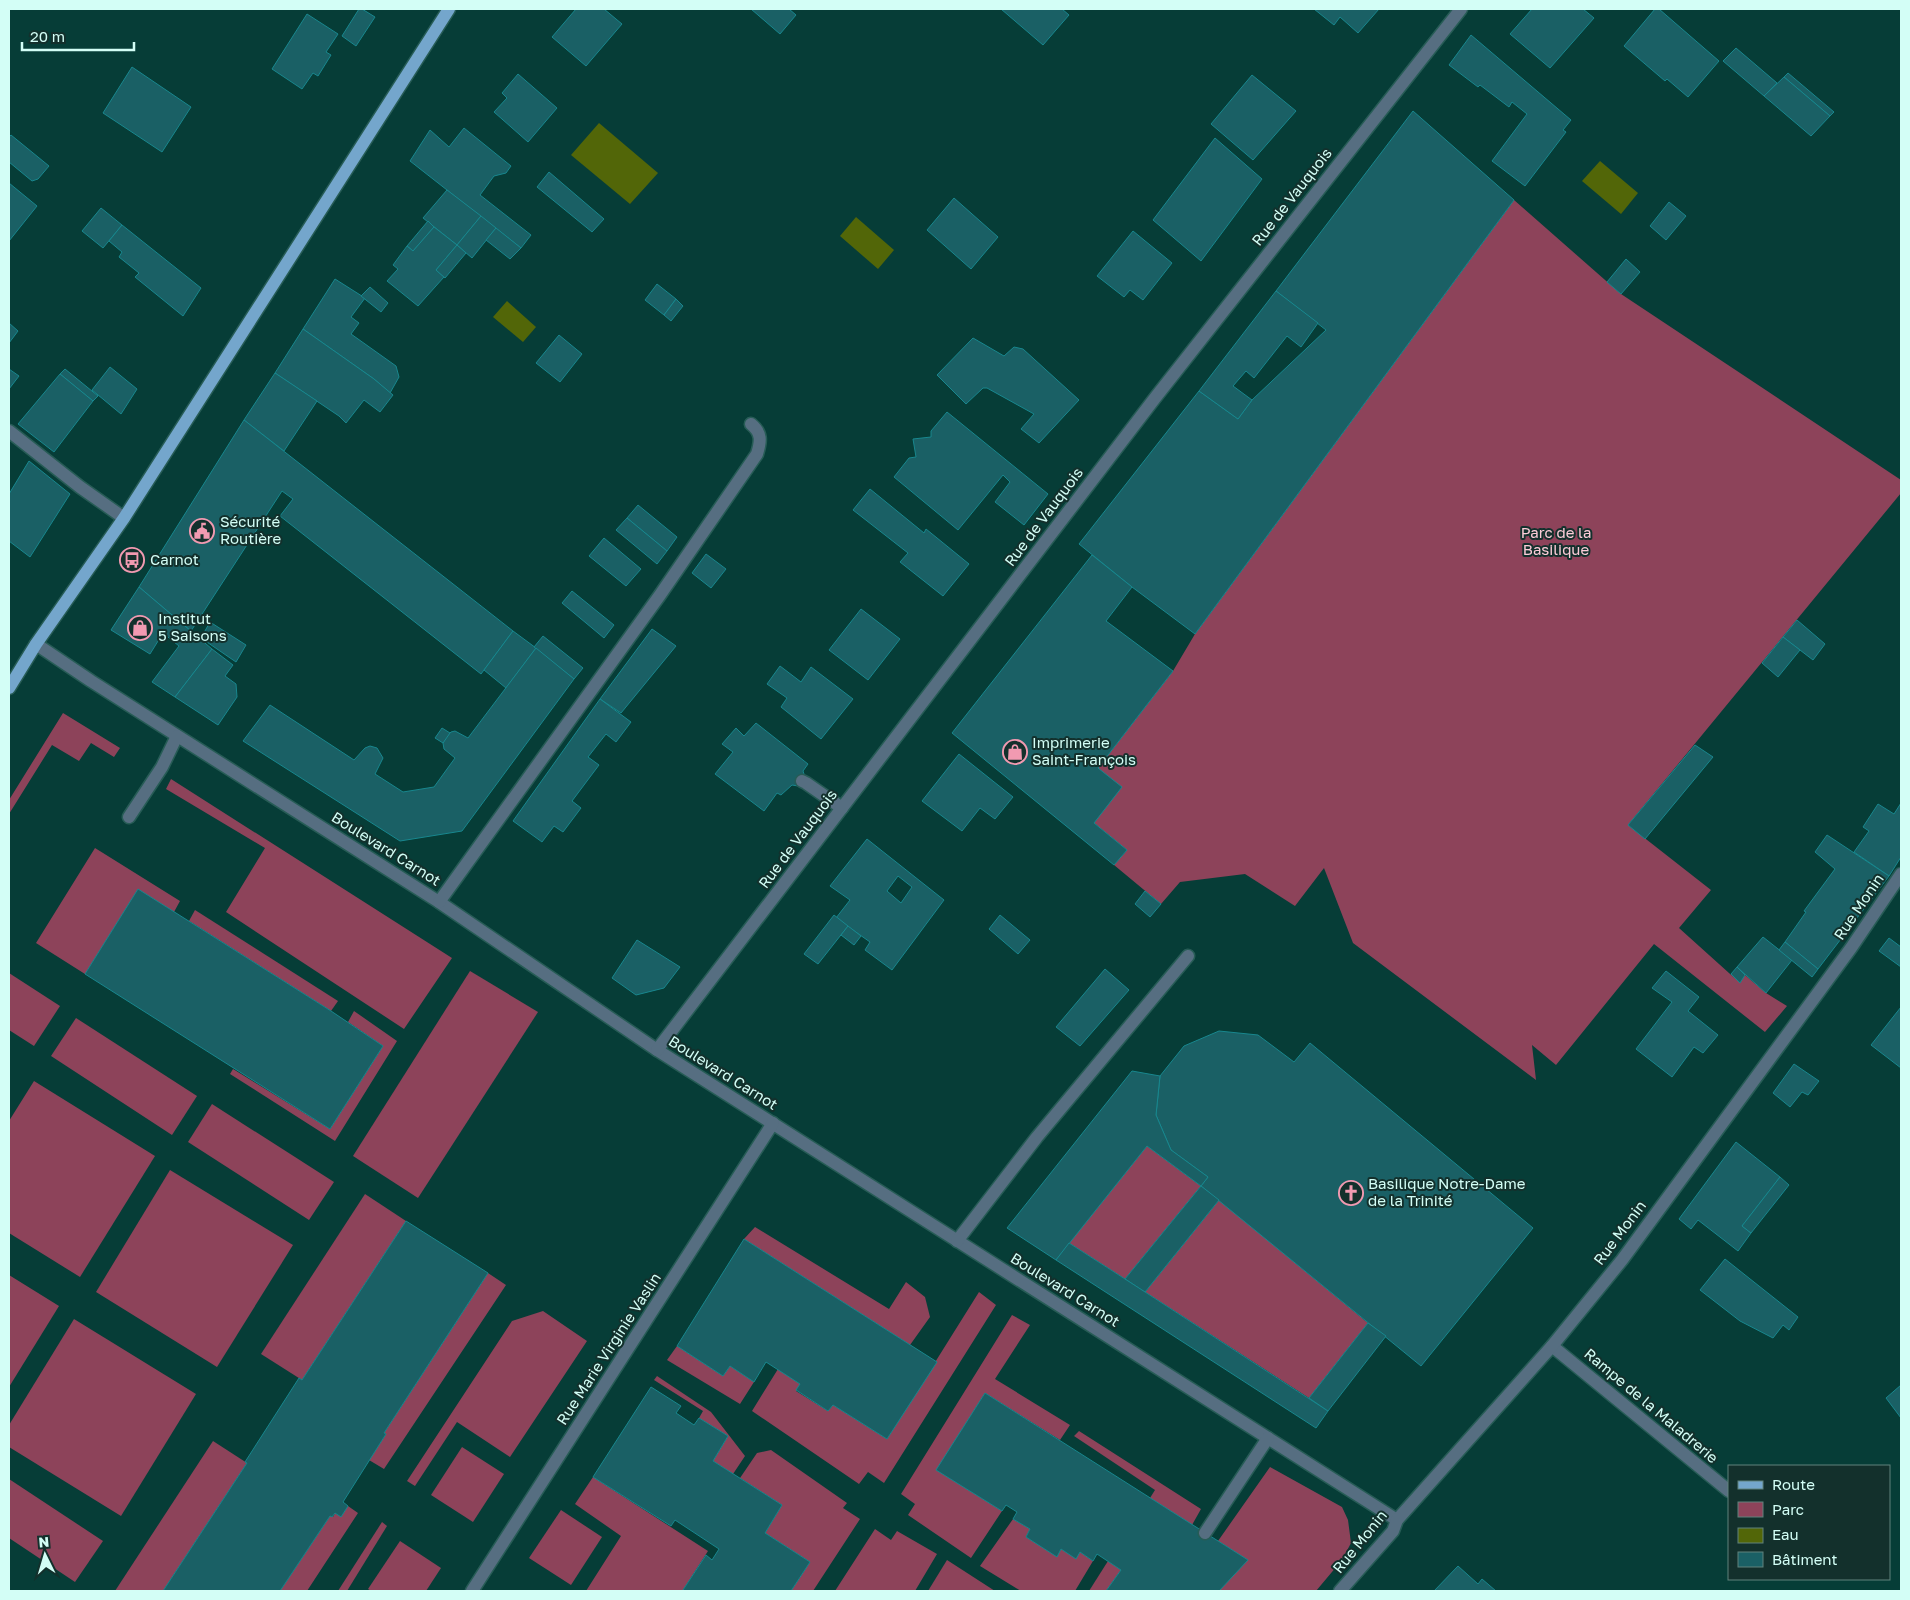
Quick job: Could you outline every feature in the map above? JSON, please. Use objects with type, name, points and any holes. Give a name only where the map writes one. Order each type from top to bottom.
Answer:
[{"type":"main road","points":[[9,688],[36,644],[124,518],[449,9]]},
{"type":"street","name":"Rue de Vauquois","points":[[657,1050],[1155,398],[1461,9]]},
{"type":"street","points":[[440,902],[660,595],[757,454],[760,436],[757,429],[750,424]]},
{"type":"street","points":[[9,431],[80,487],[124,518]]},
{"type":"street","name":"Boulevard Carnot","points":[[36,644],[177,736],[440,902],[657,1050],[1397,1520]]},
{"type":"street","points":[[129,817],[162,767],[177,736]]},
{"type":"street","points":[[802,781],[842,808]]},
{"type":"street","name":"Rue Monin","points":[[1340,1591],[1393,1531],[1397,1520],[1552,1346],[1622,1260],[1851,948],[1901,874]]},
{"type":"street","points":[[957,1241],[1037,1137],[1188,956]]},
{"type":"street","name":"Rue Marie Virginie Vaslin","points":[[472,1591],[773,1124]]},
{"type":"street","name":"Rampe de la Maladrerie","points":[[1552,1346],[1728,1490]]},
{"type":"street","points":[[1205,1533],[1268,1438]]},
{"type":"green space","name":"Parc de la Basilique","points":[[1514,200],[1621,294],[1901,480],[1901,493],[1628,825],[1711,890],[1679,928],[1739,982],[1745,975],[1766,993],[1787,1006],[1765,1032],[1654,944],[1556,1065],[1532,1045],[1536,1080],[1353,943],[1324,868],[1295,906],[1245,874],[1180,882],[1161,904],[1114,865],[1127,850],[1094,823],[1098,768],[1173,671],[1195,634]]},
{"type":"green space","points":[[63,713],[120,748],[114,757],[91,743],[79,761],[52,745],[9,814],[9,800]]},
{"type":"green space","points":[[171,779],[452,958],[404,1029],[226,912],[265,848],[166,789]]},
{"type":"green space","points":[[95,848],[180,901],[174,912],[138,890],[85,974],[36,943]]},
{"type":"green space","points":[[195,910],[338,1001],[331,1011],[189,921]]},
{"type":"green space","points":[[470,971],[538,1012],[418,1198],[353,1156]]},
{"type":"green space","points":[[9,973],[60,1006],[34,1046],[9,1030]]},
{"type":"green space","points":[[354,1011],[397,1041],[335,1141],[230,1074],[233,1069],[330,1129],[383,1046],[348,1022]]},
{"type":"green space","points":[[76,1018],[197,1096],[172,1135],[51,1056]]},
{"type":"green space","points":[[34,1081],[155,1156],[80,1277],[9,1233],[9,1121]]},
{"type":"green space","points":[[212,1104],[334,1182],[309,1220],[188,1142]]},
{"type":"green space","points":[[1147,1146],[1201,1186],[1125,1279],[1069,1243]]},
{"type":"green space","points":[[170,1170],[293,1245],[217,1367],[96,1292]]},
{"type":"green space","points":[[365,1194],[406,1221],[302,1380],[261,1354]]},
{"type":"green space","points":[[1219,1200],[1368,1323],[1309,1398],[1145,1292]]},
{"type":"green space","points":[[755,1227],[889,1309],[906,1282],[925,1297],[930,1317],[910,1345],[744,1239]]},
{"type":"green space","points":[[488,1273],[506,1285],[384,1469],[369,1460],[386,1434],[384,1433]]},
{"type":"green space","points":[[9,1275],[59,1306],[9,1387]]},
{"type":"green space","points":[[979,1292],[996,1305],[884,1483],[868,1472],[859,1484],[752,1411],[778,1369],[800,1384],[796,1391],[828,1411],[833,1405],[887,1439]]},
{"type":"green space","points":[[543,1311],[587,1341],[510,1457],[457,1422],[415,1486],[407,1481],[512,1321]]},
{"type":"green space","points":[[1012,1315],[1030,1325],[995,1379],[1070,1425],[1060,1440],[985,1393],[937,1470],[1002,1511],[971,1558],[908,1515],[915,1504],[901,1494]]},
{"type":"green space","points":[[74,1319],[196,1394],[121,1516],[9,1447],[9,1425]]},
{"type":"green space","points":[[677,1346],[723,1376],[730,1366],[754,1382],[740,1404],[667,1360]]},
{"type":"green space","points":[[657,1376],[711,1412],[745,1456],[733,1474],[713,1461],[728,1436],[699,1418],[703,1411],[654,1380]]},
{"type":"green space","points":[[1079,1431],[1201,1509],[1192,1525],[1150,1498],[1155,1490],[1074,1436]]},
{"type":"green space","points":[[213,1441],[247,1463],[163,1591],[115,1591]]},
{"type":"green space","points":[[462,1447],[504,1474],[473,1522],[431,1495]]},
{"type":"green space","points":[[771,1450],[847,1503],[843,1508],[860,1519],[813,1591],[791,1591],[810,1562],[765,1533],[782,1505],[740,1478],[757,1453]]},
{"type":"green space","points":[[1270,1467],[1342,1507],[1348,1520],[1351,1543],[1342,1560],[1316,1591],[1219,1591],[1247,1560],[1218,1541]]},
{"type":"green space","points":[[593,1477],[708,1551],[683,1590],[685,1591],[586,1591],[621,1536],[575,1504]]},
{"type":"green space","points":[[9,1479],[103,1541],[75,1582],[9,1538]]},
{"type":"green space","points":[[348,1506],[358,1513],[307,1591],[280,1591],[330,1516],[333,1517],[335,1513],[341,1516]]},
{"type":"green space","points":[[561,1510],[602,1537],[571,1585],[529,1558]]},
{"type":"green space","points":[[1013,1519],[1030,1529],[1026,1537],[1057,1556],[1061,1549],[1076,1558],[1080,1552],[1093,1561],[1075,1591],[1021,1591],[980,1566]]},
{"type":"green space","points":[[382,1522],[387,1526],[347,1591],[338,1591]]},
{"type":"green space","points":[[875,1529],[891,1540],[897,1531],[937,1554],[915,1591],[835,1591]]},
{"type":"green space","points":[[400,1541],[441,1568],[426,1591],[371,1591],[368,1589]]},
{"type":"green space","points":[[947,1560],[995,1591],[928,1591]]},
{"type":"green space","points":[[1108,1561],[1121,1570],[1106,1591],[1089,1591]]},
{"type":"water","points":[[599,123],[658,173],[630,204],[571,155]]},
{"type":"water","points":[[1600,161],[1638,193],[1621,214],[1582,181]]},
{"type":"water","points":[[856,217],[894,250],[878,269],[840,236]]},
{"type":"water","points":[[507,301],[536,327],[523,342],[493,317]]},
{"type":"building","points":[[359,9],[375,17],[356,46],[342,36]]},
{"type":"building","points":[[576,9],[604,9],[622,24],[586,66],[552,37]]},
{"type":"building","points":[[751,9],[789,9],[796,15],[780,34]]},
{"type":"building","points":[[1001,9],[1062,9],[1069,15],[1043,45]]},
{"type":"building","points":[[1314,9],[1379,9],[1358,33],[1340,17],[1334,25]]},
{"type":"building","points":[[1532,9],[1583,9],[1594,18],[1550,68],[1510,34]]},
{"type":"building","points":[[1655,9],[1659,9],[1719,61],[1688,97],[1667,79],[1665,81],[1624,46]]},
{"type":"building","points":[[307,14],[338,34],[326,52],[331,55],[318,76],[313,73],[302,89],[272,69]]},
{"type":"building","points":[[1471,35],[1571,120],[1563,130],[1566,132],[1525,186],[1492,161],[1527,114],[1512,102],[1509,107],[1449,65]]},
{"type":"building","points":[[1736,48],[1777,83],[1764,96],[1723,61]]},
{"type":"building","points":[[132,67],[191,107],[162,152],[103,113]]},
{"type":"building","points":[[1788,73],[1834,112],[1830,116],[1784,77]]},
{"type":"building","points":[[518,74],[557,108],[528,142],[494,112],[507,98],[502,93]]},
{"type":"building","points":[[1252,75],[1296,111],[1253,160],[1211,124]]},
{"type":"building","points":[[1784,77],[1830,116],[1811,136],[1764,96]]},
{"type":"building","points":[[1413,111],[1514,200],[1195,634],[1079,544],[1199,391],[1238,419],[1252,400],[1326,330],[1276,291]]},
{"type":"building","points":[[464,128],[511,166],[506,173],[494,176],[480,195],[531,235],[521,248],[410,161],[430,130],[449,147]]},
{"type":"building","points":[[11,135],[49,166],[38,179],[32,181],[9,162],[9,137]]},
{"type":"building","points":[[1215,138],[1262,179],[1201,261],[1153,220]]},
{"type":"building","points":[[549,172],[604,219],[592,232],[537,187]]},
{"type":"building","points":[[9,183],[37,206],[9,241]]},
{"type":"building","points":[[447,190],[481,216],[457,245],[423,218]]},
{"type":"building","points":[[954,198],[998,237],[971,269],[927,230]]},
{"type":"building","points":[[1669,202],[1686,216],[1666,240],[1650,226]]},
{"type":"building","points":[[101,208],[122,225],[103,248],[82,231]]},
{"type":"building","points":[[481,216],[496,228],[472,258],[457,245]]},
{"type":"building","points":[[428,221],[434,227],[413,251],[407,246]]},
{"type":"building","points":[[122,225],[201,288],[183,316],[135,277],[139,273],[119,257],[122,252],[109,241]]},
{"type":"building","points":[[434,227],[457,245],[436,270],[444,277],[418,306],[387,281],[398,269],[393,265],[407,246],[413,251]]},
{"type":"building","points":[[496,228],[521,248],[510,259],[486,240]]},
{"type":"building","points":[[1133,231],[1172,263],[1143,300],[1130,290],[1124,297],[1097,276]]},
{"type":"building","points":[[457,245],[466,253],[445,278],[436,270]]},
{"type":"building","points":[[1626,259],[1640,272],[1621,294],[1607,282]]},
{"type":"building","points":[[335,279],[365,298],[351,317],[359,323],[351,334],[396,366],[399,377],[390,393],[374,379],[303,329]]},
{"type":"building","points":[[657,284],[676,299],[664,315],[645,300]]},
{"type":"building","points":[[370,287],[388,303],[381,312],[361,296]]},
{"type":"building","points":[[1276,291],[1318,323],[1301,347],[1287,336],[1254,378],[1246,371],[1233,386],[1252,400],[1238,419],[1199,391]]},
{"type":"building","points":[[676,299],[683,306],[671,321],[664,315]]},
{"type":"building","points":[[9,323],[18,331],[9,343]]},
{"type":"building","points":[[303,329],[374,379],[393,395],[380,412],[364,400],[346,423],[339,416],[275,373]]},
{"type":"building","points":[[559,335],[582,354],[560,382],[536,363]]},
{"type":"building","points":[[973,338],[1004,356],[1014,347],[1023,349],[1079,400],[1039,443],[1021,429],[1034,414],[987,388],[983,388],[966,404],[937,375]]},
{"type":"building","points":[[110,367],[137,389],[121,414],[92,390]]},
{"type":"building","points":[[9,369],[19,376],[9,389]]},
{"type":"building","points":[[65,369],[98,396],[93,401],[60,374]]},
{"type":"building","points":[[275,373],[317,401],[284,451],[244,420]]},
{"type":"building","points":[[60,374],[93,401],[54,452],[18,424]]},
{"type":"building","points":[[947,412],[1048,494],[1024,525],[995,502],[1010,482],[1003,475],[958,530],[894,477],[909,458],[916,457],[913,439],[931,437],[931,431]]},
{"type":"building","points":[[244,420],[513,631],[481,674],[280,516],[293,499],[282,491],[191,631],[139,587]]},
{"type":"building","points":[[29,461],[70,494],[30,557],[9,541],[9,494]]},
{"type":"building","points":[[870,489],[924,533],[926,529],[969,564],[943,596],[900,562],[908,553],[853,510]]},
{"type":"building","points":[[638,505],[677,537],[667,551],[627,518]]},
{"type":"building","points":[[627,518],[667,551],[657,564],[616,530]]},
{"type":"building","points":[[604,538],[641,569],[626,586],[589,556]]},
{"type":"building","points":[[706,554],[726,569],[711,588],[692,573]]},
{"type":"building","points":[[1092,555],[1132,587],[1106,621],[1173,671],[1098,768],[1122,787],[1094,823],[1127,850],[1114,865],[952,733]]},
{"type":"building","points":[[139,587],[212,649],[175,697],[152,682],[179,646],[163,633],[150,654],[111,630]]},
{"type":"building","points":[[572,591],[614,625],[604,638],[562,603]]},
{"type":"building","points":[[861,609],[900,639],[868,680],[829,650]]},
{"type":"building","points":[[1797,620],[1825,644],[1813,660],[1783,637]]},
{"type":"building","points":[[210,622],[246,645],[236,662],[201,638]]},
{"type":"building","points":[[652,629],[676,646],[621,713],[600,699]]},
{"type":"building","points":[[513,631],[536,648],[506,688],[484,670]]},
{"type":"building","points":[[543,636],[583,668],[574,679],[534,647]]},
{"type":"building","points":[[1783,637],[1800,650],[1778,677],[1762,663]]},
{"type":"building","points":[[536,648],[574,679],[462,831],[400,841],[243,741],[270,705],[354,760],[365,748],[370,746],[377,748],[383,758],[375,774],[403,792],[434,787],[455,758],[444,749],[443,743],[446,737],[455,731],[468,738]]},
{"type":"building","points":[[212,649],[233,665],[225,676],[236,684],[237,697],[218,725],[175,697]]},
{"type":"building","points":[[780,666],[801,682],[811,667],[853,699],[821,739],[781,707],[787,698],[767,684]]},
{"type":"building","points":[[600,699],[631,722],[616,742],[606,734],[588,757],[599,765],[572,801],[581,808],[563,832],[554,826],[542,842],[513,821]]},
{"type":"building","points":[[756,723],[808,764],[803,771],[805,777],[798,786],[792,785],[781,795],[777,793],[764,811],[715,774],[733,752],[722,744],[736,728],[744,736]]},
{"type":"building","points":[[442,728],[450,733],[443,743],[435,738]]},
{"type":"building","points":[[1695,745],[1713,757],[1645,839],[1628,825]]},
{"type":"building","points":[[959,754],[1013,797],[995,819],[980,808],[962,831],[922,801]]},
{"type":"building","points":[[1901,803],[1901,857],[1889,876],[1854,852],[1869,831],[1863,827],[1878,804],[1894,814]]},
{"type":"building","points":[[1827,835],[1889,876],[1818,969],[1785,942],[1806,912],[1804,911],[1835,869],[1815,852]]},
{"type":"building","points":[[867,839],[944,900],[892,970],[865,950],[870,942],[836,918],[850,900],[830,886]],"holes":[[[898,876],[912,887],[901,903],[887,891]]]},
{"type":"building","points":[[138,889],[383,1046],[330,1129],[85,974]]},
{"type":"building","points":[[1145,891],[1161,904],[1150,917],[1135,904]]},
{"type":"building","points":[[834,915],[848,926],[818,964],[804,954]]},
{"type":"building","points":[[1000,915],[1030,940],[1018,954],[989,929]]},
{"type":"building","points":[[848,926],[861,936],[854,945],[841,935]]},
{"type":"building","points":[[1763,937],[1792,960],[1766,993],[1737,967]]},
{"type":"building","points":[[1889,938],[1901,947],[1901,967],[1879,951]]},
{"type":"building","points":[[637,940],[680,967],[664,988],[636,995],[612,978]]},
{"type":"building","points":[[1785,942],[1818,969],[1812,977],[1779,950]]},
{"type":"building","points":[[1737,967],[1745,975],[1740,983],[1731,974]]},
{"type":"building","points":[[1105,969],[1129,990],[1080,1046],[1056,1027]]},
{"type":"building","points":[[1666,971],[1699,997],[1688,1011],[1718,1035],[1703,1053],[1694,1047],[1672,1077],[1636,1049],[1672,1002],[1652,988]]},
{"type":"building","points":[[1901,1007],[1901,1068],[1871,1045]]},
{"type":"building","name":"Basilique Notre-Dame de la Trinité","points":[[1219,1031],[1258,1035],[1294,1062],[1310,1043],[1533,1228],[1421,1366],[1201,1186],[1208,1177],[1171,1150],[1156,1115],[1160,1076],[1184,1046]]},
{"type":"building","points":[[1794,1064],[1819,1081],[1808,1095],[1802,1092],[1790,1107],[1773,1093]]},
{"type":"building","points":[[1132,1071],[1160,1076],[1156,1115],[1171,1150],[1208,1177],[1201,1186],[1147,1146],[1056,1260],[1007,1228]]},
{"type":"building","points":[[1736,1142],[1780,1177],[1742,1226],[1751,1233],[1738,1251],[1698,1220],[1691,1229],[1679,1219]]},
{"type":"building","points":[[1780,1177],[1789,1185],[1751,1233],[1742,1226]]},
{"type":"building","points":[[1201,1186],[1219,1200],[1145,1292],[1125,1279]]},
{"type":"building","points":[[406,1221],[488,1273],[384,1433],[386,1434],[343,1502],[348,1506],[341,1517],[335,1513],[332,1517],[330,1516],[280,1591],[163,1591],[247,1463],[245,1462],[299,1378],[302,1380]]},
{"type":"building","points":[[744,1239],[937,1362],[887,1439],[833,1405],[828,1411],[796,1390],[800,1384],[766,1362],[754,1382],[730,1366],[723,1376],[677,1346]]},
{"type":"building","points":[[1069,1243],[1328,1411],[1316,1428],[1056,1260]]},
{"type":"building","points":[[1725,1259],[1798,1317],[1789,1330],[1783,1325],[1773,1338],[1740,1321],[1700,1290]]},
{"type":"building","points":[[1368,1323],[1386,1336],[1328,1411],[1309,1398]]},
{"type":"building","points":[[1901,1385],[1901,1418],[1886,1398]]},
{"type":"building","points":[[651,1387],[681,1406],[676,1413],[694,1425],[699,1418],[728,1436],[713,1461],[782,1505],[765,1533],[810,1562],[791,1591],[683,1590],[706,1555],[712,1560],[719,1549],[675,1520],[671,1526],[593,1477]]},
{"type":"building","points":[[985,1393],[1248,1560],[1219,1591],[1106,1591],[1121,1570],[1097,1554],[1093,1561],[1080,1552],[1076,1559],[1061,1549],[1057,1557],[1026,1537],[1030,1529],[1013,1519],[1017,1512],[1006,1505],[1002,1511],[936,1470]]},
{"type":"building","points":[[1458,1566],[1478,1584],[1482,1579],[1496,1591],[1434,1591]]},
{"type":"place","name":"Sécurité Routière","points":[[202,531]]},
{"type":"place","name":"Carnot","points":[[132,560]]},
{"type":"place","name":"Institut 5 Saisons","points":[[140,628]]},
{"type":"place","name":"Imprimerie Saint-François","points":[[1015,752]]},
{"type":"place","name":"Basilique Notre-Dame de la Trinité","points":[[1351,1193]]}]
